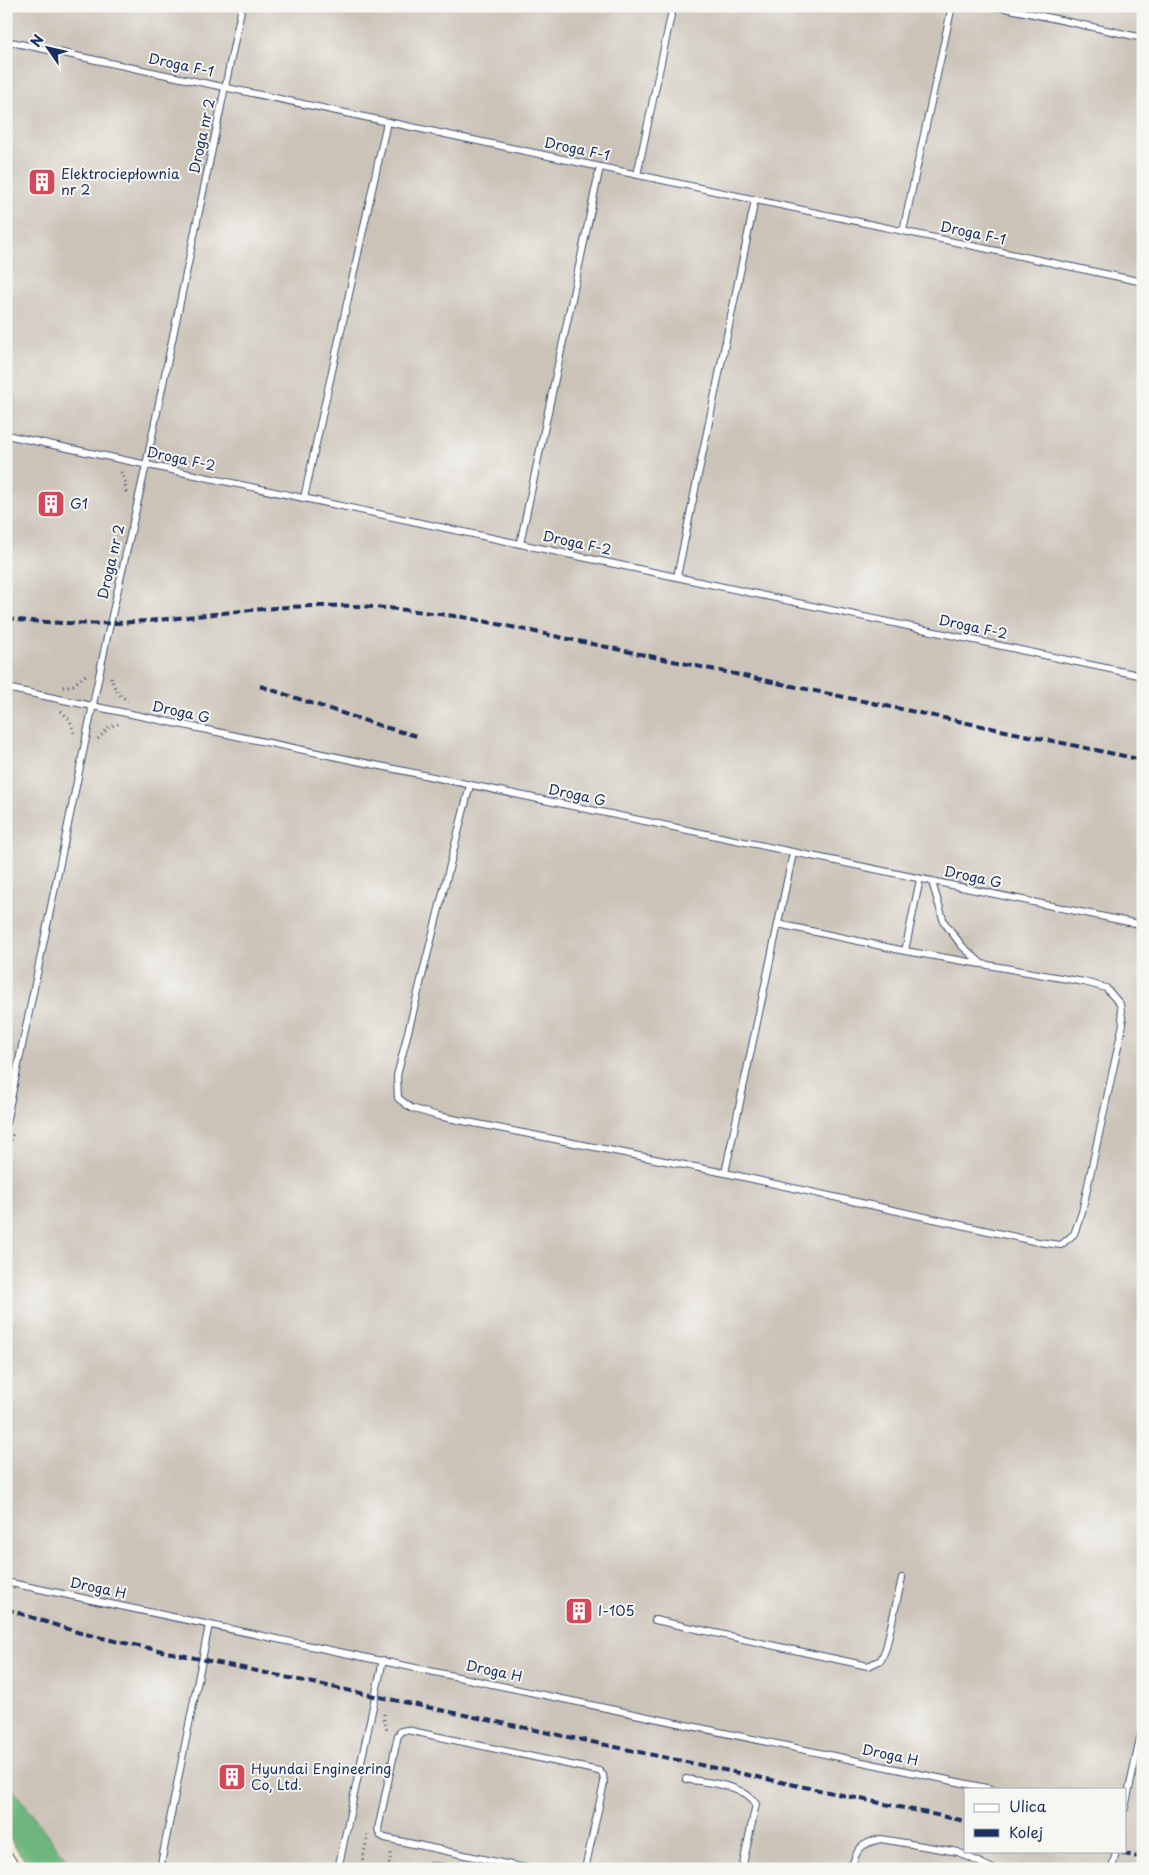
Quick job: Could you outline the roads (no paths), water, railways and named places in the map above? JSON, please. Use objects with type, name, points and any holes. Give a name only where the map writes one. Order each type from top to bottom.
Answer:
[{"type":"street","points":[[6,1860],[12,1869]]},
{"type":"lane","name":"Droga nr 2","points":[[6,1123],[242,6]]},
{"type":"lane","points":[[637,175],[673,6]]},
{"type":"lane","points":[[903,231],[952,6]]},
{"type":"lane","points":[[996,6],[1143,38]]},
{"type":"lane","name":"Droga F-1","points":[[6,41],[1142,282]]},
{"type":"lane","points":[[304,498],[387,122]]},
{"type":"lane","points":[[520,544],[600,167]]},
{"type":"lane","points":[[677,577],[755,200]]},
{"type":"lane","points":[[1142,282],[1143,271]]},
{"type":"lane","name":"Droga F-2","points":[[6,435],[1143,676]]},
{"type":"lane","name":"Droga G","points":[[6,688],[1143,925]]},
{"type":"lane","points":[[470,785],[397,1076],[398,1098],[411,1108],[438,1116],[725,1173],[1038,1242],[1061,1245],[1074,1234],[1082,1212],[1123,1024],[1120,1004],[1106,988],[1084,982],[905,951],[778,924]]},
{"type":"lane","points":[[725,1173],[793,853]]},
{"type":"lane","points":[[905,951],[920,879]]},
{"type":"lane","points":[[932,882],[944,922],[962,946],[982,964]]},
{"type":"lane","points":[[655,1620],[868,1666],[881,1660],[886,1648],[902,1578]]},
{"type":"lane","name":"Droga H","points":[[6,1582],[986,1788]]},
{"type":"lane","points":[[160,1869],[209,1625]]},
{"type":"lane","points":[[338,1869],[383,1660]]},
{"type":"lane","points":[[1126,1803],[1143,1725]]},
{"type":"lane","points":[[530,1869],[386,1838],[380,1835],[378,1829],[398,1735],[401,1731],[407,1730],[598,1771],[604,1774],[604,1783],[584,1869]]},
{"type":"lane","points":[[686,1779],[740,1789],[752,1796],[756,1804],[742,1869]]},
{"type":"lane","points":[[852,1869],[854,1857],[859,1848],[869,1841],[881,1839],[958,1852],[993,1869]]},
{"type":"lane","points":[[1112,1869],[1116,1852]]},
{"type":"lane","points":[[422,1869],[427,1866],[438,1866],[450,1869]]},
{"type":"railway","points":[[6,619],[37,622],[116,623],[271,608],[336,606],[374,607],[431,613],[469,618],[1143,760]]},
{"type":"railway","points":[[260,686],[420,737]]},
{"type":"railway","points":[[6,1609],[77,1632],[115,1641],[964,1821]]},
{"type":"railway","points":[[1116,1852],[1143,1858]]},
{"type":"place","name":"Elektrociepłownia nr 2","points":[[42,182]]},
{"type":"place","name":"G1","points":[[51,504]]},
{"type":"place","name":"I-105","points":[[579,1611]]},
{"type":"place","name":"Hyundai Engineering Co, Ltd.","points":[[232,1777]]}]
